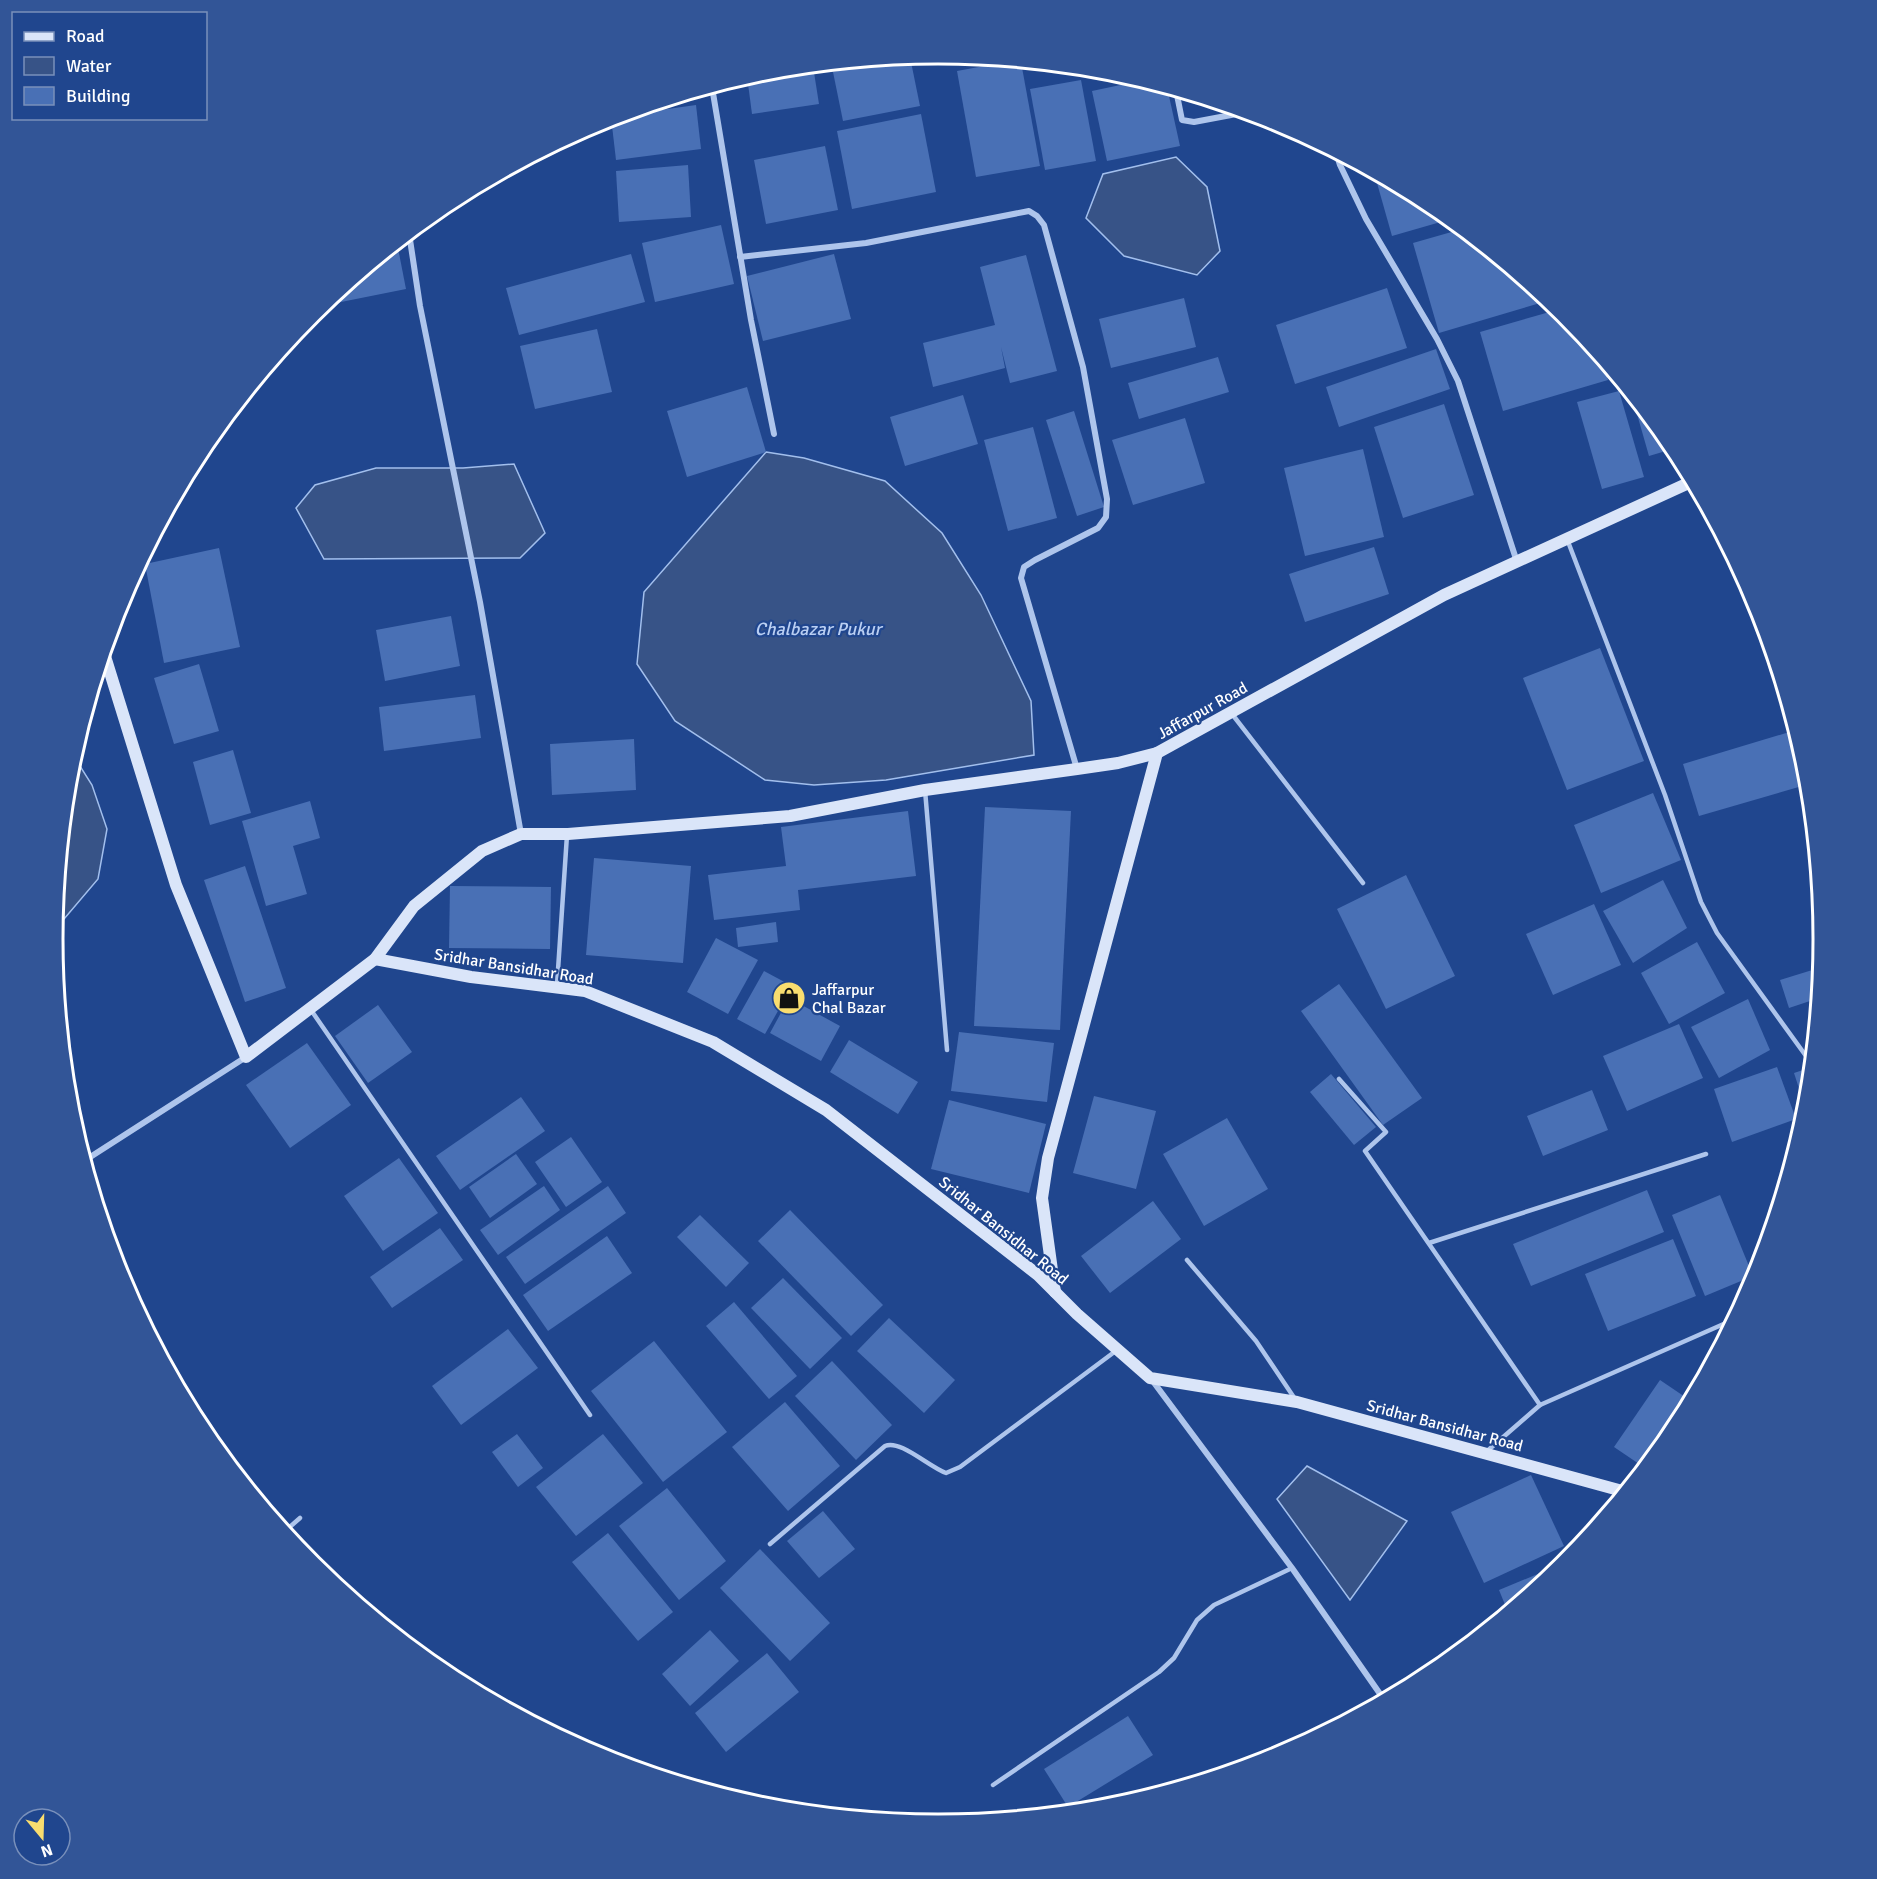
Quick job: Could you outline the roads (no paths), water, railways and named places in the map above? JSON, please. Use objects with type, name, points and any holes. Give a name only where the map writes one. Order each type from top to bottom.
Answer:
[{"type":"street","points":[[713,94],[740,257],[774,434]]},
{"type":"street","points":[[1177,97],[1182,120],[1194,122],[1232,115]]},
{"type":"street","points":[[1339,161],[1366,219],[1437,339],[1458,381],[1517,562]]},
{"type":"street","points":[[740,257],[866,243],[1029,211],[1038,216],[1044,225],[1083,366],[1107,500],[1106,517],[1098,528],[1024,567],[1021,578],[1077,769]]},
{"type":"street","points":[[410,242],[420,306],[480,602],[521,834]]},
{"type":"street","name":"Jaffarpur Road","points":[[1055,1292],[1042,1198],[1048,1158],[1157,753],[1444,594],[1686,484]]},
{"type":"street","points":[[107,664],[177,885],[246,1057]]},
{"type":"street","points":[[91,1157],[246,1057],[375,958],[414,906],[482,851],[521,834],[568,834],[790,816],[925,790],[1118,763],[1157,753]]},
{"type":"street","name":"Sridhar Bansidhar Road","points":[[375,958],[471,977],[585,991],[713,1042],[826,1110],[1038,1275],[1150,1378],[1297,1402],[1619,1490]]},
{"type":"street","points":[[1150,1378],[1292,1568],[1381,1695]]},
{"type":"lane","points":[[1566,538],[1665,795],[1701,902],[1718,933],[1806,1056]]},
{"type":"lane","points":[[1231,712],[1363,883]]},
{"type":"lane","points":[[925,790],[947,1050]]},
{"type":"lane","points":[[557,988],[568,834]]},
{"type":"lane","points":[[308,1008],[590,1416]]},
{"type":"lane","points":[[1339,1079],[1386,1132],[1365,1151],[1540,1405]]},
{"type":"lane","points":[[1429,1243],[1706,1154]]},
{"type":"lane","points":[[1186,1260],[1256,1341],[1297,1402]]},
{"type":"lane","points":[[1485,1453],[1540,1405],[1726,1323]]},
{"type":"lane","points":[[770,1544],[885,1446],[898,1444],[934,1469],[946,1473],[960,1467],[1118,1350]]},
{"type":"lane","points":[[289,1527],[300,1518]]},
{"type":"lane","points":[[993,1785],[1159,1672],[1174,1658],[1197,1620],[1214,1605],[1292,1568]]},
{"type":"water","points":[[1176,157],[1207,187],[1220,251],[1197,275],[1124,256],[1086,218],[1103,174]]},
{"type":"water","name":"Chalbazar Pukur","points":[[766,452],[804,458],[885,481],[942,533],[981,595],[1031,701],[1034,755],[886,780],[814,785],[765,780],[675,721],[637,664],[644,592]]},
{"type":"water","points":[[514,464],[545,533],[520,558],[324,559],[296,508],[315,485],[376,468],[463,468]]},
{"type":"water","points":[[81,767],[92,785],[107,829],[98,879],[64,919],[70,825]]},
{"type":"water","points":[[1307,1466],[1407,1521],[1350,1600],[1277,1499]]},
{"type":"place","name":"Jaffarpur Chal Bazar","points":[[789,998]]}]
